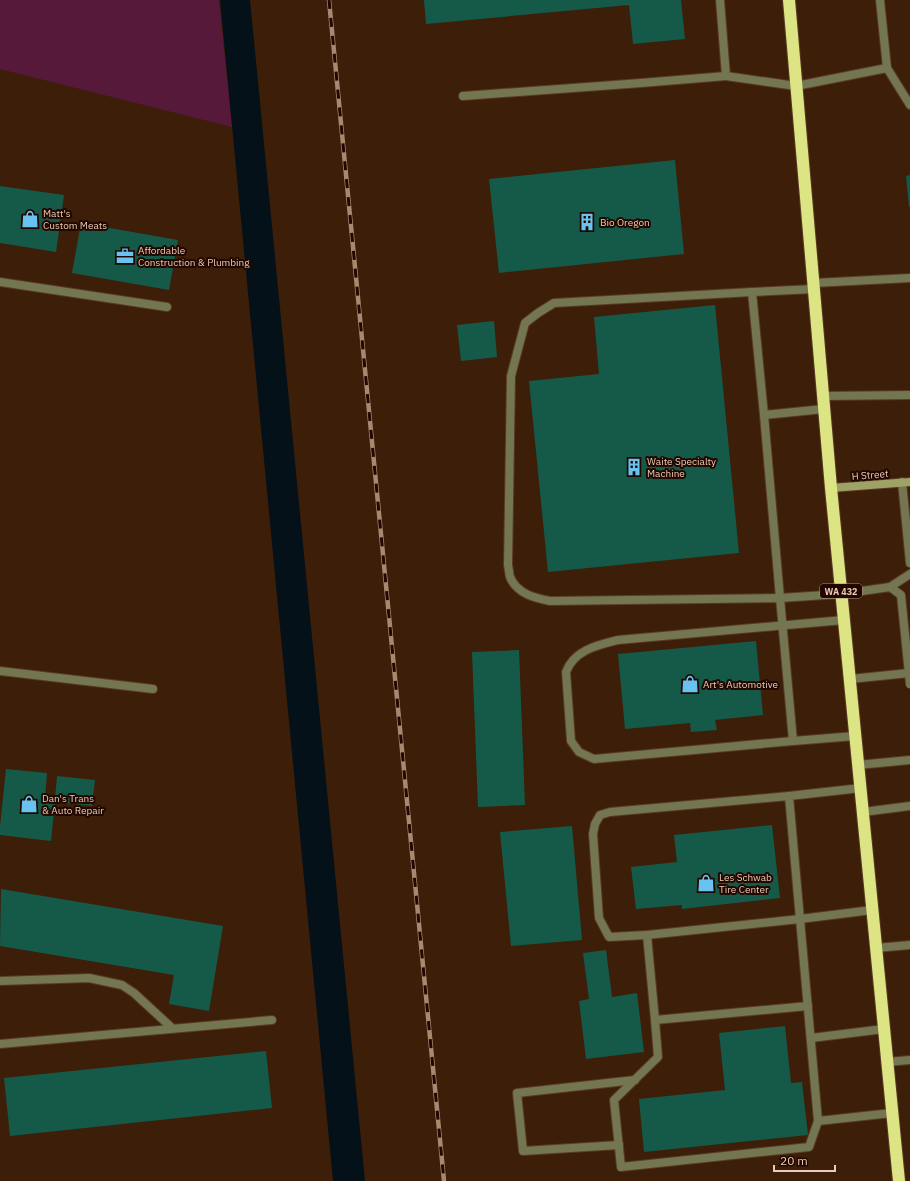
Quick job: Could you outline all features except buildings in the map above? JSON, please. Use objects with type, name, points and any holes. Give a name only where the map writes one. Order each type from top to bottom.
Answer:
[{"type":"highway","name":"WA 432","points":[[789,0],[831,488],[899,1181]]},
{"type":"street","name":"H Street","points":[[831,488],[906,482]]},
{"type":"lane","points":[[720,0],[726,76]]},
{"type":"lane","points":[[880,0],[887,68],[910,105]]},
{"type":"lane","points":[[463,96],[726,76],[796,86],[887,68]]},
{"type":"lane","points":[[910,278],[752,292],[554,303],[538,313],[525,323],[511,376],[508,565],[510,578],[518,588],[530,597],[550,601],[780,598],[842,594],[890,587],[910,574]]},
{"type":"lane","points":[[0,282],[167,307]]},
{"type":"lane","points":[[752,292],[792,742]]},
{"type":"lane","points":[[823,396],[910,395]]},
{"type":"lane","points":[[764,415],[824,409]]},
{"type":"lane","points":[[906,482],[910,563]]},
{"type":"lane","points":[[890,587],[901,595],[910,684]]},
{"type":"lane","points":[[844,620],[618,640],[587,649],[576,657],[568,666],[566,672],[571,740],[579,752],[594,759],[855,736]]},
{"type":"lane","points":[[0,671],[153,689]]},
{"type":"lane","points":[[850,679],[909,672]]},
{"type":"lane","points":[[858,765],[910,760]]},
{"type":"lane","points":[[860,788],[610,812],[600,815],[595,824],[593,834],[599,918],[609,937],[647,935],[872,910]]},
{"type":"lane","points":[[647,935],[658,1057],[614,1100],[621,1167],[809,1146],[818,1121],[789,796]]},
{"type":"lane","points":[[863,812],[910,806]]},
{"type":"lane","points":[[876,948],[910,944]]},
{"type":"lane","points":[[0,981],[89,978],[122,985],[134,993],[172,1028]]},
{"type":"lane","points":[[655,1020],[808,1006]]},
{"type":"lane","points":[[0,1044],[272,1020]]},
{"type":"lane","points":[[811,1038],[884,1030]]},
{"type":"lane","points":[[887,1062],[910,1060]]},
{"type":"lane","points":[[619,1145],[523,1151],[516,1093],[635,1080]]},
{"type":"lane","points":[[818,1121],[892,1113]]},
{"type":"shaded area","points":[[0,0],[219,0],[232,127],[0,69]]},
{"type":"shaded area","points":[[220,0],[250,0],[365,1181],[333,1181]]},
{"type":"railway","points":[[329,0],[444,1181]]},
{"type":"place","name":"Matt's Custom Meats","points":[[30,219]]},
{"type":"place","name":"Bio Oregon","points":[[587,222]]},
{"type":"place","name":"Affordable Construction & Plumbing","points":[[125,256]]},
{"type":"place","name":"Waite Specialty Machine","points":[[634,467]]},
{"type":"place","name":"Art's Automotive","points":[[690,684]]},
{"type":"place","name":"Dan's Trans & Auto Repair","points":[[29,804]]},
{"type":"place","name":"Les Schwab Tire Center","points":[[706,883]]}]
